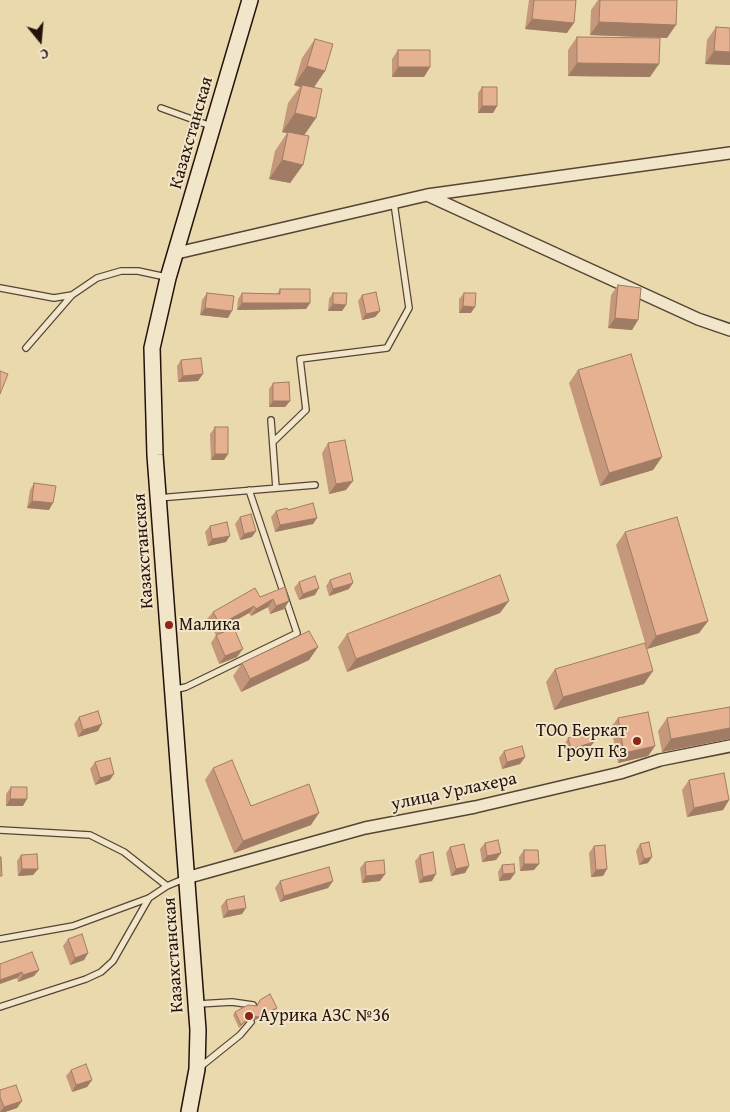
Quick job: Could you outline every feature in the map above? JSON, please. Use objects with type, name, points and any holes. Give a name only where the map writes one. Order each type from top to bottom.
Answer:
[{"type":"main road","name":"Казахстанская","points":[[190,1112],[197,1069],[196,1004],[158,498],[152,348],[168,278],[177,253],[250,0]]},
{"type":"street","points":[[177,253],[427,196],[730,153]]},
{"type":"street","points":[[427,196],[698,319],[730,330]]},
{"type":"street","name":"улица Урлахера","points":[[186,878],[365,828],[485,805],[620,773],[660,760],[730,746]]},
{"type":"lane","points":[[161,108],[213,127]]},
{"type":"lane","points":[[273,442],[306,410],[300,359],[387,348],[409,308],[394,203]]},
{"type":"lane","points":[[26,348],[72,295],[97,278],[121,271],[151,272],[168,278]]},
{"type":"lane","points":[[0,288],[54,298],[72,295]]},
{"type":"lane","points":[[271,420],[276,488]]},
{"type":"lane","points":[[158,498],[315,485]]},
{"type":"lane","points":[[173,690],[186,687],[297,633],[249,490]]},
{"type":"lane","points":[[0,830],[90,835],[124,852],[167,886]]},
{"type":"lane","points":[[0,939],[73,926],[149,898],[167,886],[186,878]]},
{"type":"lane","points":[[0,1007],[86,979],[101,972],[113,961],[149,898]]},
{"type":"lane","points":[[196,1004],[232,1002],[253,1005]]},
{"type":"lane","points":[[197,1069],[240,1035],[251,1022]]},
{"type":"building","points":[[534,0],[576,0],[574,23],[532,19]]},
{"type":"building","points":[[600,0],[677,0],[676,25],[599,22]]},
{"type":"building","points":[[716,27],[730,28],[730,52],[714,51]]},
{"type":"building","points":[[577,37],[660,38],[659,64],[577,63]]},
{"type":"building","points":[[315,39],[333,44],[325,71],[307,66]]},
{"type":"building","points":[[398,50],[430,50],[430,67],[398,67]]},
{"type":"building","points":[[302,85],[322,89],[316,118],[295,113]]},
{"type":"building","points":[[482,87],[497,87],[497,106],[482,106]]},
{"type":"building","points":[[288,132],[309,136],[303,165],[282,160]]},
{"type":"building","points":[[618,285],[641,288],[638,320],[615,318]]},
{"type":"building","points":[[280,289],[310,289],[310,303],[242,303],[242,293],[280,294]]},
{"type":"building","points":[[376,292],[380,311],[366,314],[362,295]]},
{"type":"building","points":[[207,293],[234,296],[232,311],[205,308]]},
{"type":"building","points":[[333,293],[347,293],[346,305],[333,304]]},
{"type":"building","points":[[464,293],[476,293],[475,307],[463,306]]},
{"type":"building","points":[[631,354],[662,457],[609,473],[578,370]]},
{"type":"building","points":[[201,358],[203,374],[183,376],[181,360]]},
{"type":"building","points":[[0,371],[8,374],[0,394]]},
{"type":"building","points":[[289,382],[290,401],[273,401],[273,383]]},
{"type":"building","points":[[215,427],[228,427],[228,454],[215,454]]},
{"type":"building","points":[[345,440],[353,481],[336,484],[328,443]]},
{"type":"building","points":[[34,483],[56,486],[53,503],[32,501]]},
{"type":"building","points":[[313,503],[317,518],[280,525],[276,511],[287,508],[288,510]]},
{"type":"building","points":[[251,514],[256,531],[244,534],[240,517]]},
{"type":"building","points":[[677,517],[708,621],[656,636],[625,532]]},
{"type":"building","points":[[227,522],[230,536],[212,539],[210,526]]},
{"type":"building","points":[[350,573],[353,583],[333,589],[330,580]]},
{"type":"building","points":[[500,575],[509,601],[356,659],[347,634]]},
{"type":"building","points":[[315,576],[319,588],[303,594],[299,582]]},
{"type":"building","points":[[285,587],[289,601],[276,606],[273,599],[256,609],[254,606],[230,619],[243,649],[225,656],[216,635],[224,632],[213,612],[255,588],[260,597]]},
{"type":"building","points":[[309,631],[318,647],[250,679],[242,663]]},
{"type":"building","points":[[645,643],[653,671],[563,697],[555,669]]},
{"type":"building","points":[[730,707],[730,728],[671,739],[667,718]]},
{"type":"building","points":[[98,711],[102,724],[83,730],[79,717]]},
{"type":"building","points":[[648,712],[655,746],[624,753],[618,718]]},
{"type":"building","points":[[591,731],[594,742],[571,749],[568,738]]},
{"type":"building","points":[[522,746],[525,757],[507,762],[504,751]]},
{"type":"building","points":[[110,758],[114,774],[100,778],[95,762]]},
{"type":"building","points":[[232,760],[251,806],[309,784],[319,813],[243,841],[213,768]]},
{"type":"building","points":[[724,773],[729,800],[694,808],[689,780]]},
{"type":"building","points":[[11,787],[27,787],[27,799],[10,799]]},
{"type":"building","points":[[498,840],[501,853],[487,856],[485,843]]},
{"type":"building","points":[[649,842],[652,857],[644,859],[640,844]]},
{"type":"building","points":[[464,844],[469,866],[456,869],[450,847]]},
{"type":"building","points":[[605,845],[607,869],[596,870],[594,846]]},
{"type":"building","points":[[524,850],[538,850],[539,864],[524,864]]},
{"type":"building","points":[[433,852],[436,874],[423,877],[420,855]]},
{"type":"building","points":[[37,854],[38,869],[22,869],[21,855]]},
{"type":"building","points":[[1,857],[2,876],[0,876]]},
{"type":"building","points":[[384,860],[385,874],[366,876],[365,862]]},
{"type":"building","points":[[514,864],[515,873],[503,874],[502,865]]},
{"type":"building","points":[[329,867],[333,881],[284,896],[280,881]]},
{"type":"building","points":[[244,896],[246,908],[228,911],[226,900]]},
{"type":"building","points":[[82,934],[88,953],[75,958],[68,939]]},
{"type":"building","points":[[32,952],[39,970],[23,975],[22,972],[0,980],[0,964]]},
{"type":"building","points":[[270,994],[277,1008],[258,1017],[251,1015],[241,1025],[235,1012],[248,1005],[257,1006],[260,1000]]},
{"type":"building","points":[[86,1064],[92,1080],[76,1085],[71,1070]]},
{"type":"building","points":[[16,1085],[22,1101],[4,1107],[0,1097],[0,1090]]},
{"type":"place","name":"Малика","points":[[169,625]]},
{"type":"place","name":"ТОО Беркат Гроуп Кз","points":[[637,741]]},
{"type":"place","name":"Аурика АЗС №36","points":[[249,1016]]}]
